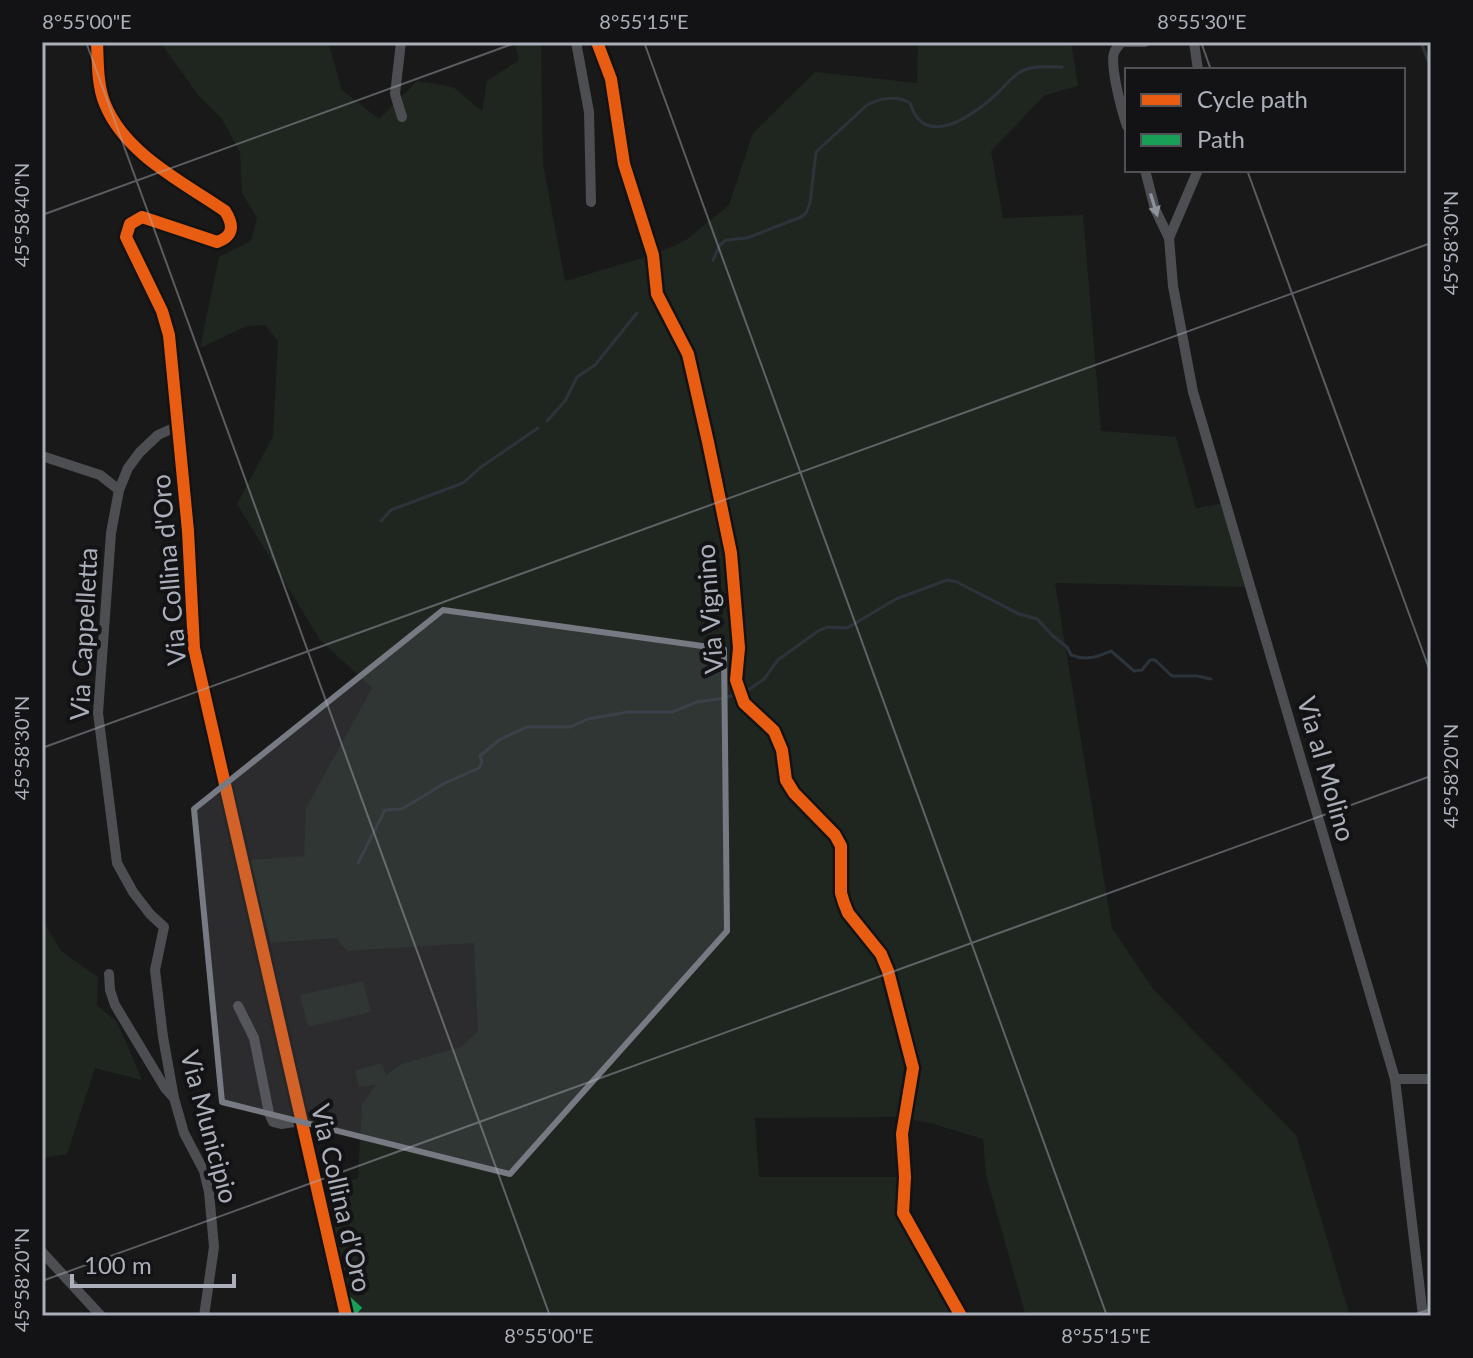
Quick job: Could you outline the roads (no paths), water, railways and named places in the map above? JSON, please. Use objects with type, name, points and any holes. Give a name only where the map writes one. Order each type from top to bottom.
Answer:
[{"type":"street","name":"Via Collina d'Oro","points":[[97,42],[104,102],[131,143],[225,211],[230,219],[231,234],[217,242],[142,217],[134,220],[127,229],[128,244],[166,324],[188,531],[194,648],[346,1316]]},
{"type":"street","points":[[401,42],[395,94],[402,117]]},
{"type":"street","points":[[576,42],[589,112],[591,202]]},
{"type":"street","name":"Via Vignino","points":[[597,42],[611,79],[624,164],[653,255],[657,294],[688,354],[710,453],[731,553],[739,648],[736,680],[744,703],[774,731],[782,750],[786,780],[794,793],[835,835],[841,846],[841,893],[844,903],[848,913],[881,954],[888,971],[913,1068],[902,1134],[905,1177],[903,1213],[961,1316]]},
{"type":"street","points":[[1125,119],[1120,102],[1118,45],[1145,42]]},
{"type":"street","points":[[1194,42],[1198,68]]},
{"type":"street","name":"Via al Molino","points":[[1146,172],[1159,221],[1169,238],[1173,286],[1193,392],[1395,1079],[1423,1316]]},
{"type":"street","name":"Via al Molino","points":[[1169,238],[1197,172]]},
{"type":"street","name":"Via Cappelletta","points":[[119,870],[98,713],[111,533],[119,490],[128,468],[158,435],[178,426]]},
{"type":"street","points":[[42,456],[100,475],[119,490]]},
{"type":"street","name":"Via Municipio","points":[[119,870],[150,914],[164,927],[155,980],[174,1098],[184,1133],[204,1171],[209,1192],[214,1247],[204,1316]]},
{"type":"street","points":[[109,974],[115,1005],[174,1098]]},
{"type":"street","points":[[238,1006],[254,1038],[273,1122],[301,1121]]},
{"type":"street","points":[[1395,1079],[1431,1079]]},
{"type":"street","points":[[42,1252],[101,1316]]},
{"type":"waterway","points":[[1421,42],[1431,68]]},
{"type":"waterway","points":[[713,260],[726,240],[747,238],[806,213],[816,152],[867,105],[883,99],[900,99],[910,103],[917,117],[925,124],[935,127],[947,125],[981,107],[1024,70],[1062,67]]},
{"type":"waterway","points":[[547,421],[565,401],[577,377],[595,365],[637,313]]},
{"type":"waterway","points":[[381,521],[391,510],[463,483],[538,428]]},
{"type":"waterway","points":[[358,863],[385,810],[402,809],[445,783],[479,768],[482,762],[480,756],[499,740],[527,727],[570,727],[588,719],[628,712],[672,712],[697,702],[725,698],[750,689],[764,679],[778,660],[818,631],[827,627],[847,628],[896,599],[947,580],[957,582],[1019,614],[1037,619],[1067,647],[1071,655],[1091,658],[1111,651],[1134,671],[1142,670],[1150,660],[1155,660],[1172,676],[1211,679]]}]
